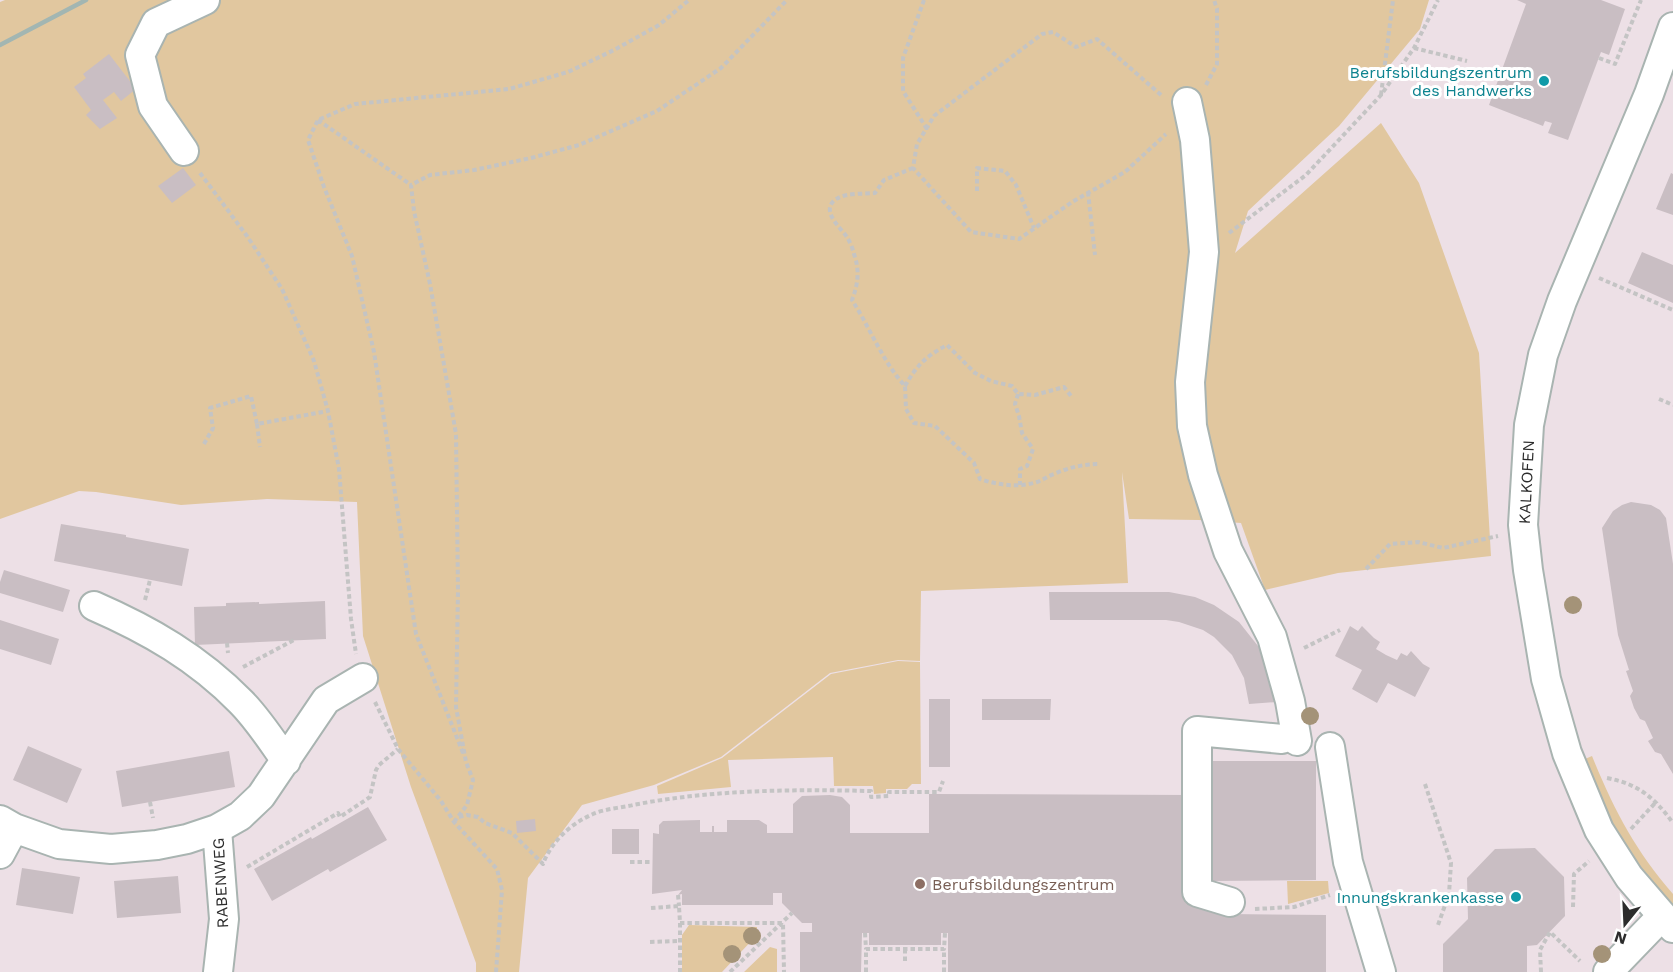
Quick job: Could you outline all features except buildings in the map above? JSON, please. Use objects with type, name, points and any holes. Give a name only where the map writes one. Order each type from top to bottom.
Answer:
[{"type":"street","points":[[184,151],[153,106],[140,55],[156,23],[205,0]]},
{"type":"street","name":"KALKOFEN","points":[[1667,923],[1629,877],[1599,830],[1567,753],[1546,679],[1523,525],[1529,425],[1543,355],[1576,267],[1649,94],[1673,27]]},
{"type":"street","points":[[1188,111],[1195,140],[1204,252],[1190,382],[1192,426],[1203,475],[1228,551],[1272,637],[1290,701],[1289,740],[1197,730],[1197,892],[1230,902]]},
{"type":"street","points":[[94,606],[139,626],[192,660],[242,703],[286,761]]},
{"type":"street","points":[[0,854],[7,824],[59,844],[111,849],[157,845],[217,829],[240,816],[261,796],[326,700],[363,678]]},
{"type":"street","points":[[1330,747],[1348,862],[1381,972]]},
{"type":"street","name":"RABENWEG","points":[[217,829],[223,881],[224,919],[218,972]]},
{"type":"street","points":[[1608,972],[1667,923]]},
{"type":"path","points":[[454,822],[467,805],[473,780],[416,634],[374,352],[352,256],[308,140],[318,120],[355,104],[509,89],[568,72],[659,25],[689,0]]},
{"type":"path","points":[[411,185],[430,175],[497,165],[579,146],[657,111],[721,68],[787,0]]},
{"type":"path","points":[[924,0],[903,58],[903,91],[927,129]]},
{"type":"path","points":[[913,168],[971,232],[1019,239],[1072,201],[1125,172],[1188,111],[1217,64],[1217,9],[1214,0]]},
{"type":"path","points":[[1381,95],[1393,0]]},
{"type":"path","points":[[1204,252],[1306,175],[1381,95],[1414,48],[1438,0]]},
{"type":"path","points":[[1599,58],[1615,64],[1641,0]]},
{"type":"path","points":[[913,168],[917,144],[934,116],[1042,34],[1053,32],[1076,47],[1097,39],[1188,111]]},
{"type":"path","points":[[1414,48],[1467,61]]},
{"type":"path","points":[[318,120],[411,185],[456,434],[458,590],[456,707],[466,762]]},
{"type":"path","points":[[184,151],[247,236],[282,289],[314,361],[328,411],[339,469],[354,647],[363,678],[398,749],[441,801],[454,822],[496,869],[502,890],[496,972]]},
{"type":"path","points":[[905,386],[891,371],[852,300],[859,280],[854,254],[846,236],[833,221],[830,210],[832,202],[839,197],[875,193],[884,180],[913,168]]},
{"type":"path","points":[[977,191],[977,168],[1005,171],[1016,185],[1035,228]]},
{"type":"path","points":[[1088,192],[1095,255]]},
{"type":"path","points":[[1576,267],[1673,310]]},
{"type":"path","points":[[1071,396],[1064,387],[1035,395],[1018,394],[1012,386],[991,381],[975,373],[947,345],[916,366],[905,386],[906,409],[914,423],[935,426],[974,463],[981,479],[997,485],[1020,485],[1037,482],[1054,473],[1082,464],[1100,464]]},
{"type":"path","points":[[1018,394],[1015,404],[1020,416],[1022,433],[1032,449],[1027,466],[1020,469],[1020,485]]},
{"type":"path","points":[[204,444],[213,428],[210,408],[251,396],[260,447]]},
{"type":"path","points":[[1659,399],[1673,405]]},
{"type":"path","points":[[256,423],[328,411]]},
{"type":"path","points":[[1366,569],[1390,544],[1418,542],[1443,548],[1492,538],[1523,525]]},
{"type":"path","points":[[1279,660],[1341,630]]},
{"type":"path","points":[[220,683],[229,675],[294,640]]},
{"type":"path","points":[[223,881],[338,813],[340,817],[370,797],[376,770],[398,749]]},
{"type":"path","points":[[1605,777],[1628,782],[1657,801],[1673,823]]},
{"type":"path","points":[[458,817],[467,815],[478,817],[512,833],[543,864],[549,850],[569,827],[594,813],[662,800],[766,791],[871,791],[871,797],[889,796],[889,792],[939,792],[943,781]]},
{"type":"path","points":[[1425,784],[1451,863],[1449,894],[1438,925]]},
{"type":"path","points":[[1630,830],[1657,801]]},
{"type":"path","points":[[1573,907],[1574,874],[1594,857]]},
{"type":"path","points":[[630,862],[652,862]]},
{"type":"path","points":[[1230,902],[1231,910],[1294,907],[1357,887]]},
{"type":"path","points":[[678,895],[680,972]]},
{"type":"path","points":[[651,908],[679,906]]},
{"type":"path","points":[[730,972],[792,913]]},
{"type":"path","points":[[680,923],[783,923]]},
{"type":"path","points":[[783,923],[784,972]]},
{"type":"path","points":[[1541,972],[1540,950],[1550,932],[1580,961]]},
{"type":"path","points":[[865,933],[866,972]]},
{"type":"path","points":[[944,972],[945,933]]},
{"type":"path","points":[[650,942],[680,941]]},
{"type":"path","points":[[866,949],[944,949]]},
{"type":"path","points":[[905,949],[905,963]]},
{"type":"shaded area","points":[[5,0],[1429,0],[1420,29],[1339,126],[1248,211],[1235,253],[1381,123],[1419,183],[1479,353],[1491,556],[1338,573],[1265,590],[1241,523],[1129,519],[1122,472],[1128,583],[921,591],[920,661],[898,660],[830,673],[721,757],[654,785],[582,805],[528,878],[519,972],[476,972],[476,963],[411,787],[363,636],[357,502],[267,499],[181,505],[79,491],[0,519],[0,2]]},
{"type":"shaded area","points":[[898,661],[920,662],[921,784],[912,784],[907,789],[886,789],[886,793],[874,794],[873,786],[834,786],[833,757],[728,760],[731,787],[658,794],[657,786],[722,758],[831,674]]},
{"type":"shaded area","points":[[1592,756],[1626,829],[1673,894],[1673,910],[1645,878],[1615,832],[1585,759]]},
{"type":"shaded area","points":[[1287,881],[1328,881],[1329,893],[1288,904]]},
{"type":"shaded area","points":[[689,925],[757,927],[757,935],[722,972],[682,972],[682,935]]},
{"type":"shaded area","points":[[770,947],[777,949],[777,972],[744,972]]},
{"type":"railway","points":[[0,45],[86,0]]},
{"type":"place","name":"Berufsbildungszentrum des Handwerks","points":[[1544,81]]},
{"type":"place","name":"Berufsbildungszentrum","points":[[920,884]]},
{"type":"place","name":"Innungskrankenkasse","points":[[1516,897]]}]
